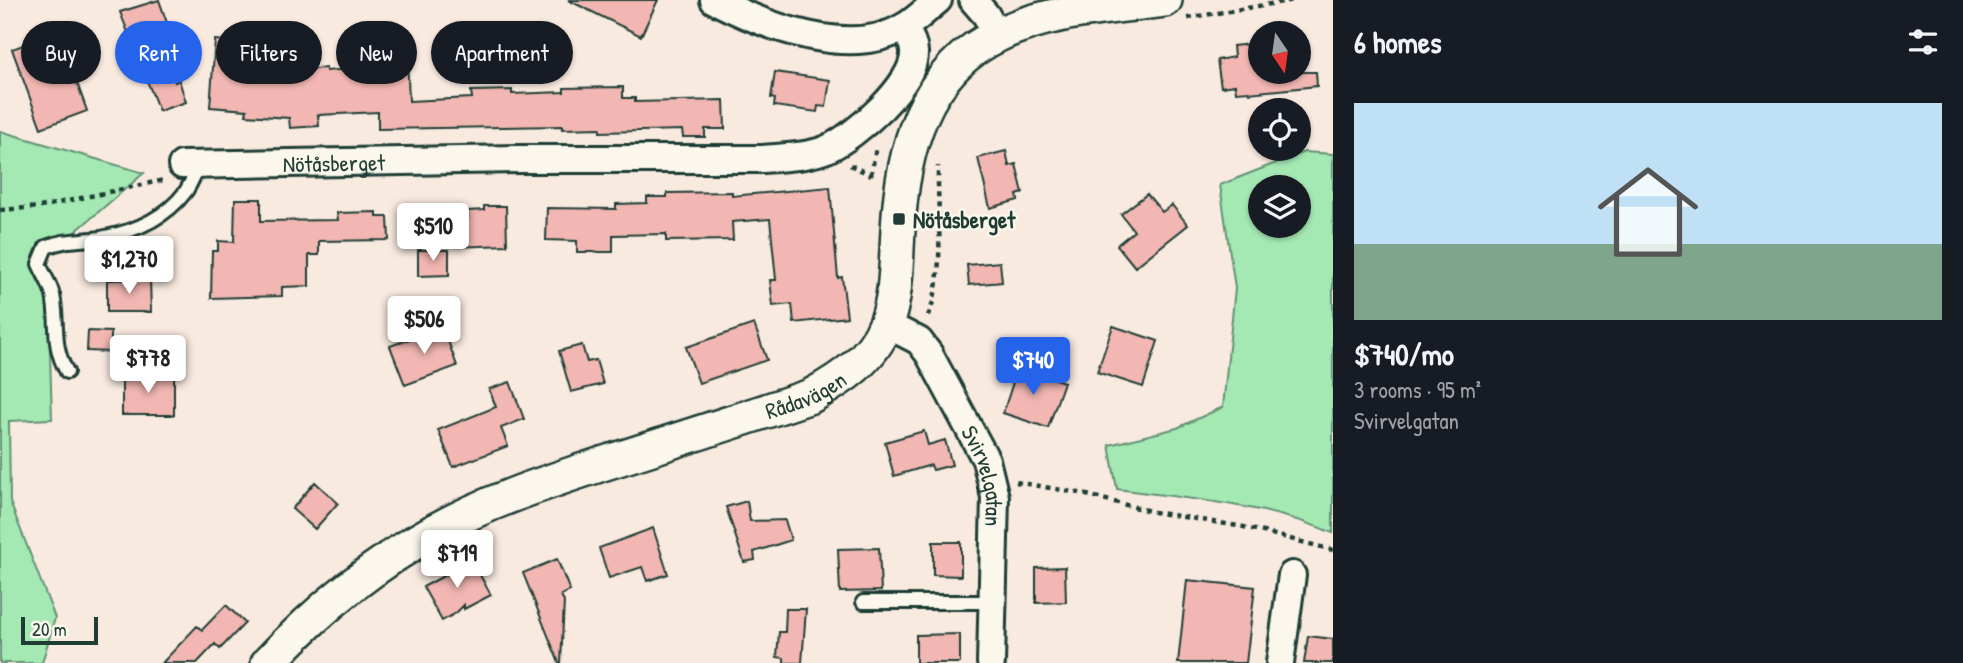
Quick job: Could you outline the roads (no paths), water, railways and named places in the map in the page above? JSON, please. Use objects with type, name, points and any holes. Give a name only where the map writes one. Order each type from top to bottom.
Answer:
[{"type":"street","points":[[714,0],[779,27],[807,35],[851,41],[871,39],[904,27],[938,0]]},
{"type":"street","points":[[973,0],[986,15],[997,35]]},
{"type":"street","name":"Rådavägen","points":[[268,663],[293,635],[341,594],[381,564],[439,529],[501,499],[811,396],[841,379],[860,363],[886,324],[892,296],[905,165],[922,110],[950,71],[997,35],[1023,24],[1070,13],[1155,1]]},
{"type":"street","name":"Nötåsberget","points":[[190,165],[521,159],[763,159],[802,156],[825,150],[848,138],[885,104],[909,71],[915,55],[904,27]]},
{"type":"street","name":"Svirvelgatan","points":[[886,324],[914,337],[929,354],[986,460],[995,497],[990,663]]},
{"type":"street","points":[[1280,663],[1292,575]]},
{"type":"lane","points":[[67,372],[58,355],[50,284],[39,264],[46,247],[58,242],[101,238],[137,228],[170,209],[187,190],[190,165]]},
{"type":"lane","points":[[863,602],[992,602]]},
{"type":"place","name":"Nötåsberget","points":[[899,219]]}]
